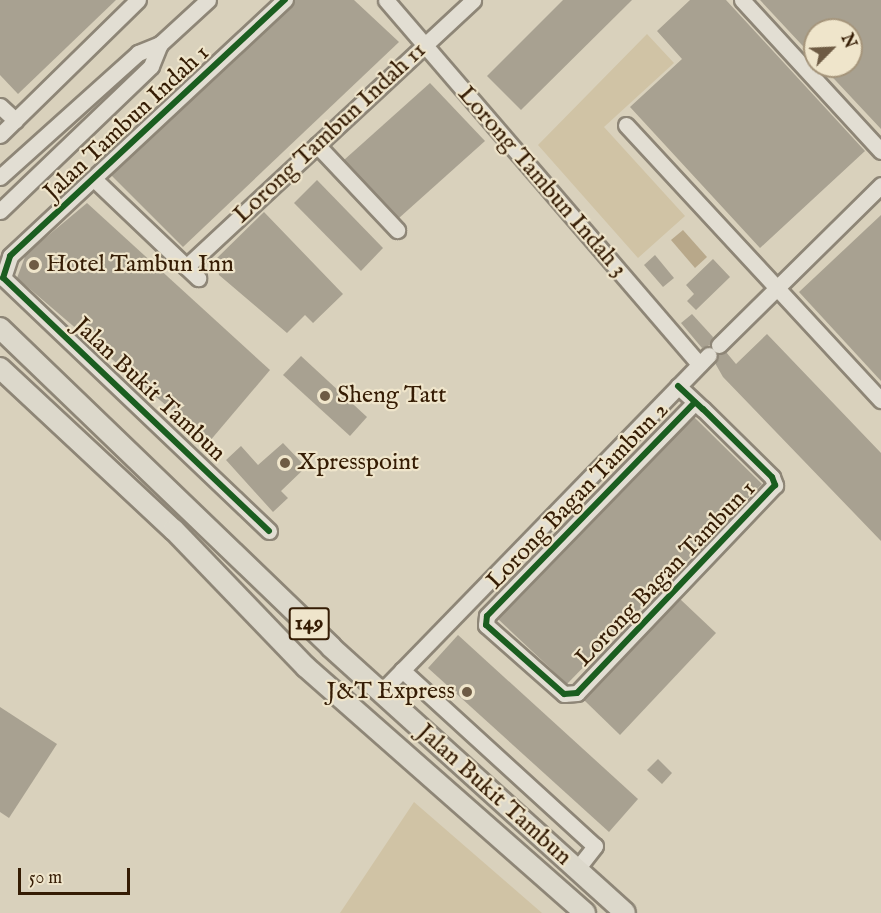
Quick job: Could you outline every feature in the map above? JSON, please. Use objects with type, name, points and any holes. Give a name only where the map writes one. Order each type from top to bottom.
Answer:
[{"type":"main road","name":"Jalan Bukit Tambun","points":[[0,328],[381,692],[625,913]]},
{"type":"main road","name":"Jalan Bukit Tambun","points":[[0,368],[174,530],[306,667],[585,913]]},
{"type":"street","points":[[0,135],[138,0]]},
{"type":"street","name":"Jalan Tambun Indah 1","points":[[0,177],[138,53],[160,44],[207,0]]},
{"type":"street","name":"Jalan Tambun Indah 1","points":[[3,278],[10,255],[285,0]]},
{"type":"street","name":"Lorong Tambun Indah 3","points":[[386,0],[709,355]]},
{"type":"street","name":"Lorong Tambun Indah 11","points":[[186,267],[473,0]]},
{"type":"street","points":[[742,0],[881,151]]},
{"type":"street","name":"Jalan Tambun Indah 1","points":[[0,211],[151,66],[160,44]]},
{"type":"street","points":[[0,106],[15,120]]},
{"type":"street","points":[[626,125],[881,400]]},
{"type":"street","points":[[318,145],[397,230]]},
{"type":"street","points":[[93,179],[198,278]]},
{"type":"street","points":[[381,692],[678,386],[881,185]]},
{"type":"street","name":"Jalan Bukit Tambun","points":[[3,278],[269,531]]},
{"type":"street","points":[[678,386],[695,402]]},
{"type":"street","name":"Lorong Bagan Tambun 1","points":[[577,693],[767,498],[775,485],[772,477],[695,402]]},
{"type":"street","name":"Lorong Bagan Tambun 2","points":[[577,693],[564,694],[486,625],[487,616],[695,402]]},
{"type":"street","points":[[402,670],[595,846],[576,870]]},
{"type":"shaded area","points":[[647,34],[674,63],[604,127],[685,216],[638,258],[538,145]]},
{"type":"shaded area","points":[[683,230],[707,257],[695,268],[671,240]]},
{"type":"shaded area","points":[[414,802],[542,913],[340,913]]},
{"type":"building","points":[[0,0],[116,0],[18,94],[0,75]]},
{"type":"building","points":[[294,0],[354,0],[399,42],[183,247],[111,175]]},
{"type":"building","points":[[563,0],[632,0],[521,110],[487,76]]},
{"type":"building","points":[[690,0],[726,0],[865,151],[760,248],[630,107],[682,59],[657,31]]},
{"type":"building","points":[[760,0],[881,0],[881,129],[833,78],[863,78],[863,18],[803,18],[803,46]]},
{"type":"building","points":[[430,83],[485,141],[399,218],[344,160]]},
{"type":"building","points":[[317,180],[383,248],[361,271],[294,203]]},
{"type":"building","points":[[87,203],[270,370],[209,442],[17,278],[26,254]]},
{"type":"building","points":[[264,212],[343,294],[313,323],[305,315],[287,333],[219,275],[216,259]]},
{"type":"building","points":[[881,215],[881,381],[799,292]]},
{"type":"building","points":[[655,255],[674,278],[663,287],[644,265]]},
{"type":"building","points":[[713,259],[730,277],[696,310],[687,301],[694,294],[686,285]]},
{"type":"building","points":[[692,314],[713,337],[710,345],[702,348],[681,323]]},
{"type":"building","points":[[767,334],[881,453],[881,541],[723,377],[715,363],[718,354],[726,352],[736,364]]},
{"type":"building","name":"Sheng Tatt","points":[[301,356],[367,417],[350,436],[283,375]]},
{"type":"building","points":[[694,417],[762,484],[567,684],[498,619]]},
{"type":"building","points":[[283,443],[306,467],[281,491],[288,498],[273,512],[226,460],[241,446],[258,465]]},
{"type":"building","points":[[680,599],[716,633],[620,735],[584,700]]},
{"type":"building","points":[[458,635],[638,799],[609,832],[428,668]]},
{"type":"building","points":[[0,707],[57,744],[9,818],[0,812]]},
{"type":"building","points":[[658,759],[672,773],[662,784],[647,770]]},
{"type":"cycle path","points":[[269,531],[3,278],[10,256],[285,0]]},
{"type":"cycle path","points":[[678,386],[703,409],[772,477],[775,485],[577,693],[564,694],[486,625],[487,616],[695,402]]},
{"type":"place","name":"Hotel Tambun Inn","points":[[34,265]]},
{"type":"place","name":"Sheng Tatt","points":[[325,396]]},
{"type":"place","name":"Xpresspoint","points":[[285,463]]},
{"type":"place","name":"J&T Express","points":[[467,692]]}]
